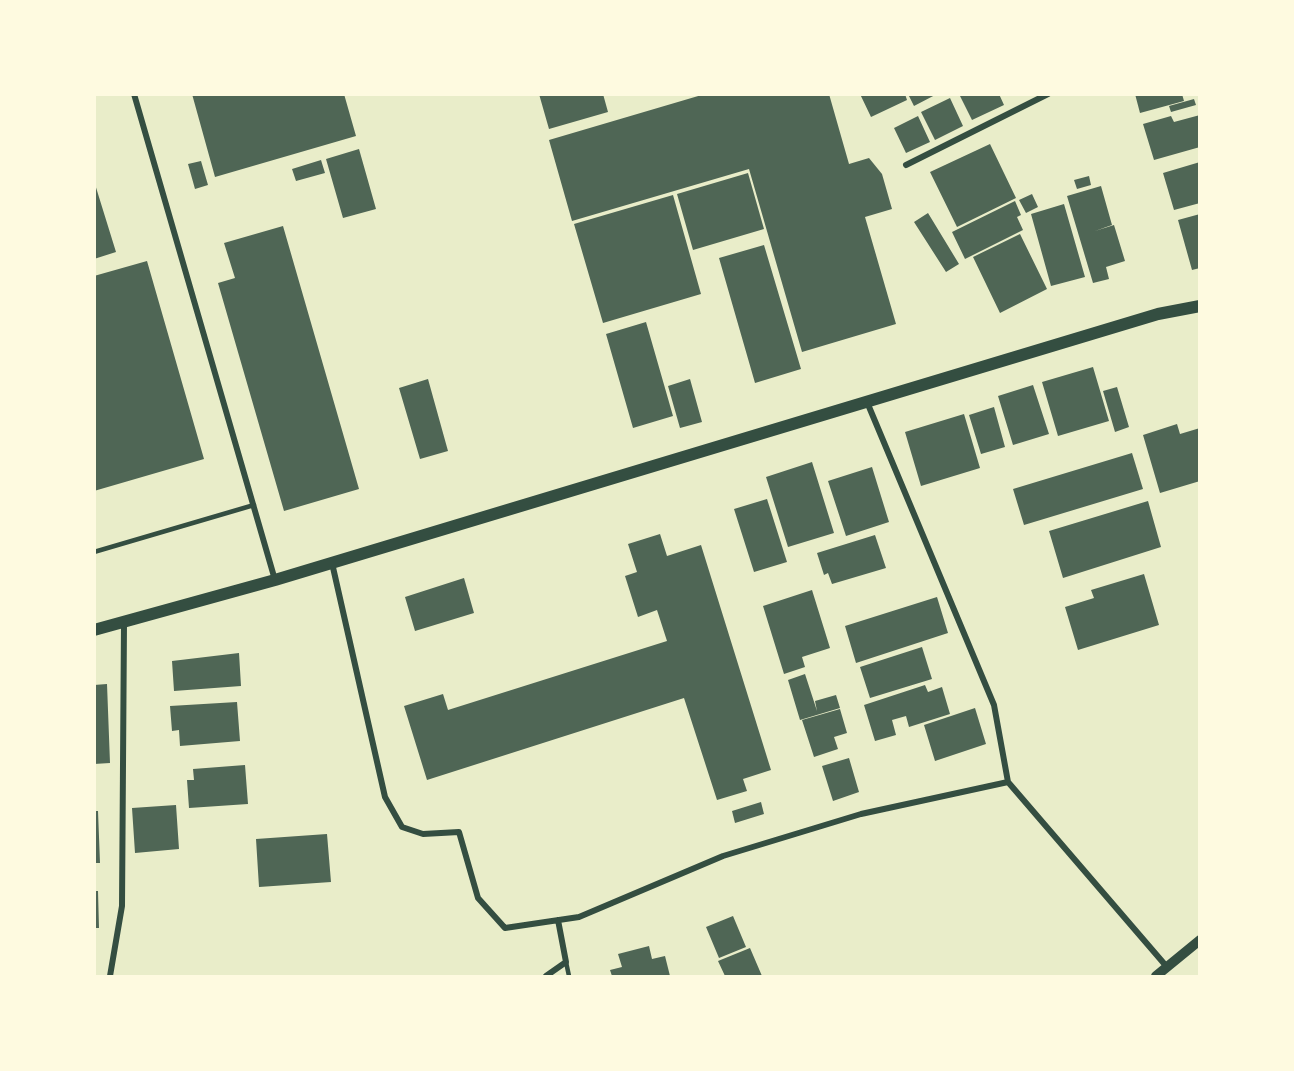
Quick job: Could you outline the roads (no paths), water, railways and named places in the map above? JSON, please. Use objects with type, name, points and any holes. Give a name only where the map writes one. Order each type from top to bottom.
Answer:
[{"type":"main road","points":[[94,630],[333,563],[1158,314],[1200,306]]},
{"type":"street","points":[[134,94],[275,580]]},
{"type":"street","points":[[906,165],[1048,94]]},
{"type":"street","points":[[867,402],[994,705],[1008,782],[1167,967]]},
{"type":"street","points":[[333,563],[385,797],[402,827],[423,834],[459,832],[478,898],[505,928],[579,917],[723,856],[861,814],[1008,782]]},
{"type":"street","points":[[110,976],[123,906],[124,623]]},
{"type":"street","points":[[546,976],[566,962],[558,920]]},
{"type":"street","points":[[1156,976],[1200,940]]},
{"type":"lane","points":[[94,552],[254,505]]},
{"type":"lane","points":[[566,962],[569,976]]}]
